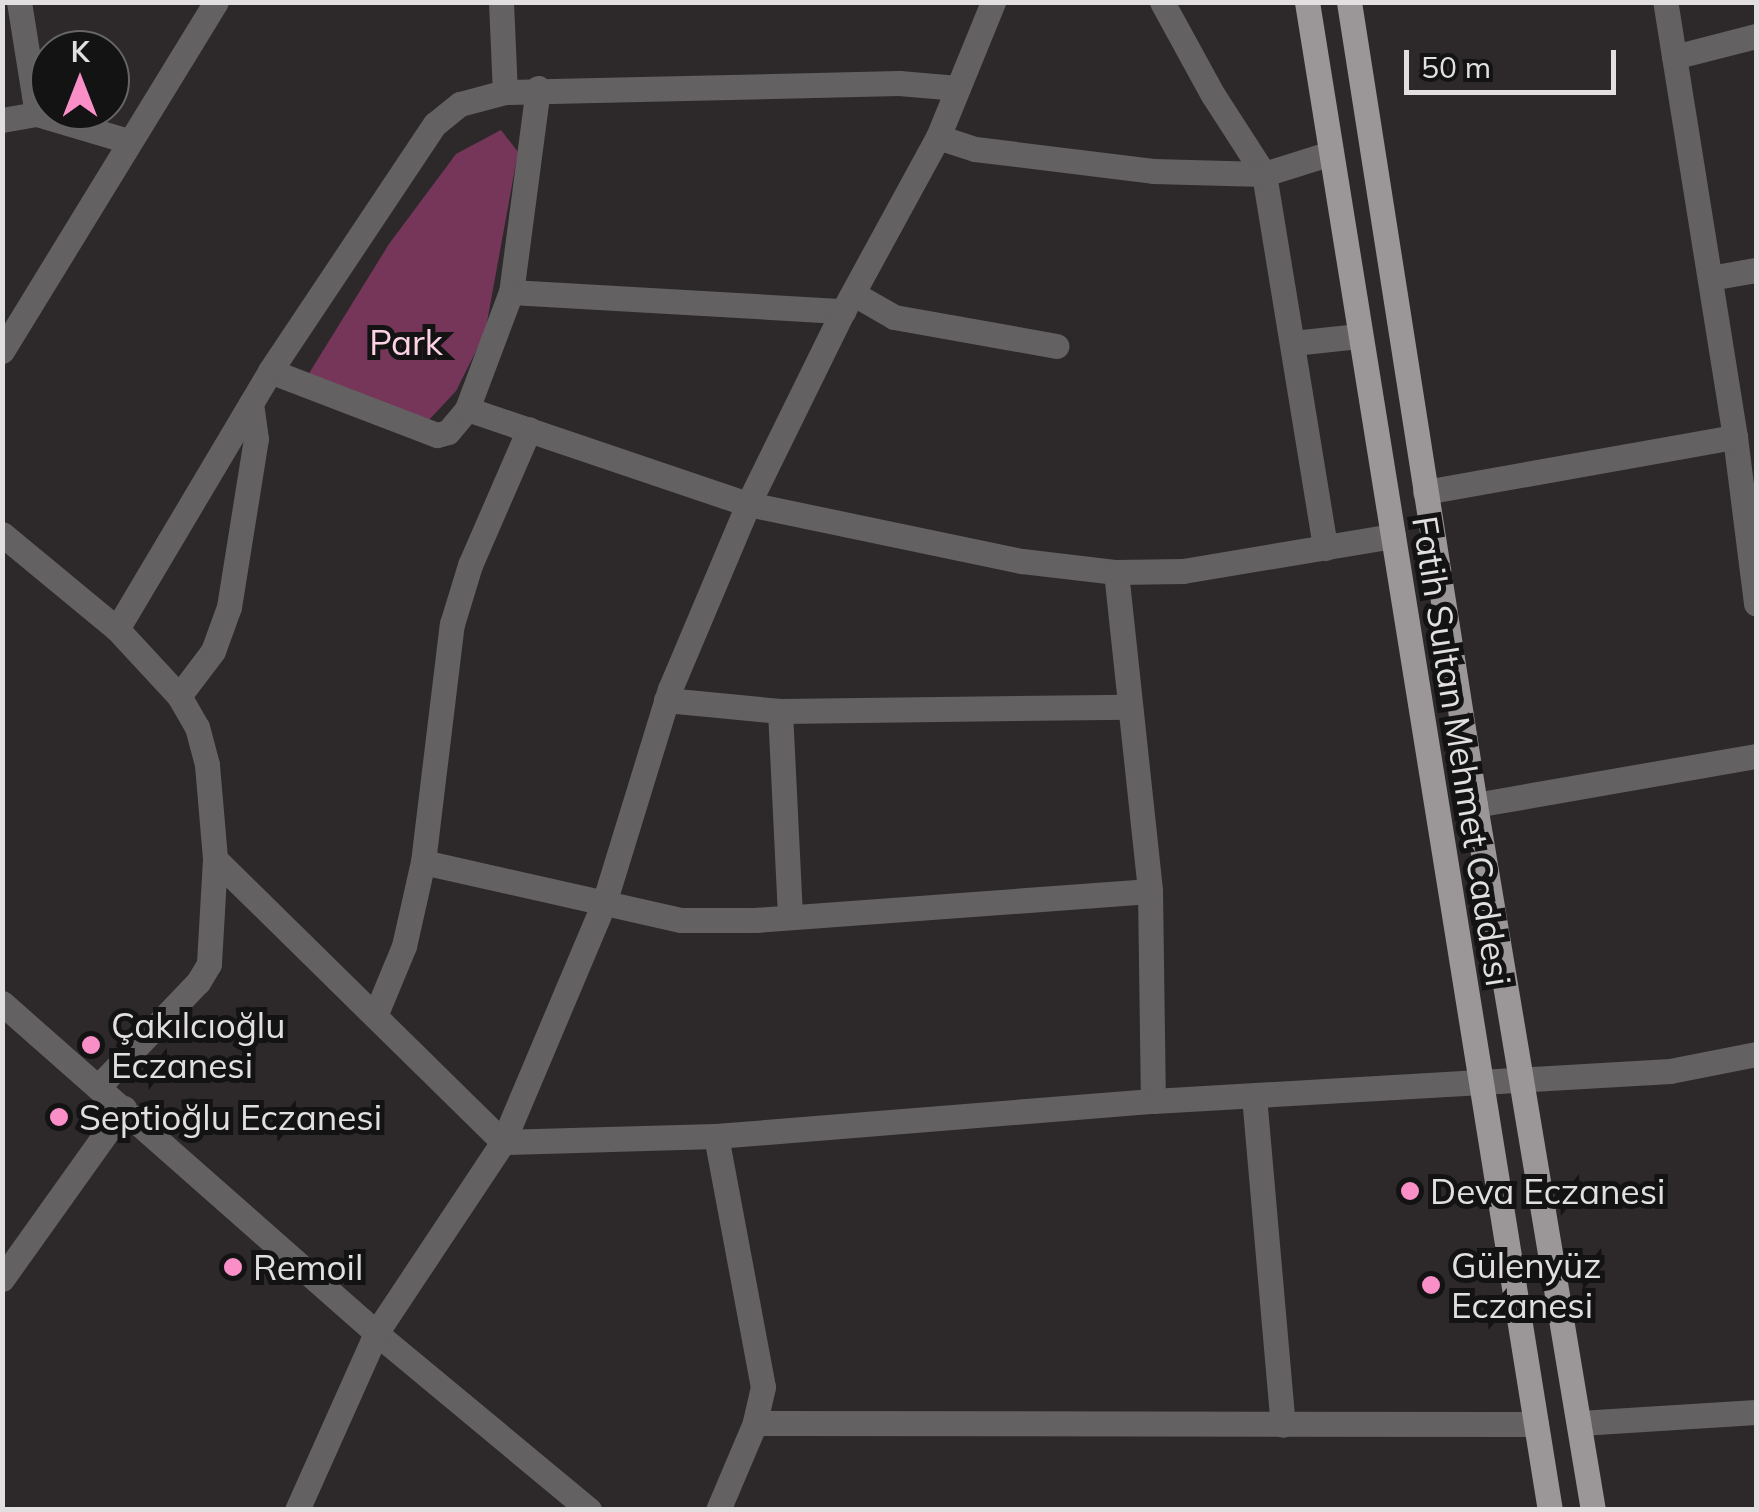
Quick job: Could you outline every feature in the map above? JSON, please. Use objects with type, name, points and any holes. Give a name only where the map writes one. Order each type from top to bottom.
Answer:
[{"type":"main road","name":"Fatih Sultan Mehmet Caddesi","points":[[1307,2],[1328,154],[1550,1510]]},
{"type":"main road","points":[[1349,2],[1424,492],[1594,1510]]},
{"type":"street","points":[[19,2],[30,70]]},
{"type":"street","points":[[2,351],[216,2]]},
{"type":"street","points":[[502,2],[506,92]]},
{"type":"street","points":[[297,1510],[376,1333],[503,1142],[605,900],[666,700],[748,504],[848,302],[938,137],[993,2]]},
{"type":"street","points":[[1162,2],[1212,95],[1264,174],[1325,548]]},
{"type":"street","points":[[1665,2],[1734,437],[1751,502],[1756,604]]},
{"type":"street","points":[[1674,56],[1756,36]]},
{"type":"street","points":[[118,630],[270,371],[435,124],[460,104],[538,88],[898,83],[958,88]]},
{"type":"street","points":[[270,371],[437,435],[448,432],[467,409],[511,292],[538,88]]},
{"type":"street","points":[[2,120],[30,115]]},
{"type":"street","points":[[93,130],[128,140]]},
{"type":"street","points":[[938,137],[976,148],[1153,171],[1264,174],[1328,154]]},
{"type":"street","points":[[1710,278],[1756,270]]},
{"type":"street","points":[[511,292],[848,302],[894,317],[1056,346]]},
{"type":"street","points":[[1293,343],[1359,336]]},
{"type":"street","points":[[178,696],[213,650],[229,607],[257,428],[252,402]]},
{"type":"street","points":[[467,409],[748,504],[1022,561],[1116,572],[1183,571],[1393,536]]},
{"type":"street","points":[[375,1016],[404,946],[422,862],[452,624],[470,565],[528,429]]},
{"type":"street","points":[[1424,492],[1734,437]]},
{"type":"street","points":[[2,534],[118,630],[178,696],[196,726],[207,765],[215,859],[209,964],[198,982],[100,1085]]},
{"type":"street","points":[[1116,572],[1150,892],[1153,1101]]},
{"type":"street","points":[[666,700],[780,711],[1129,707]]},
{"type":"street","points":[[780,711],[790,917]]},
{"type":"street","points":[[1475,804],[1756,756]]},
{"type":"street","points":[[215,859],[503,1142],[716,1136],[1153,1101],[1670,1071],[1756,1054]]},
{"type":"street","points":[[422,862],[681,920],[790,917],[1150,892]]},
{"type":"street","points":[[2,1003],[100,1085],[376,1333],[589,1507]]},
{"type":"street","points":[[1254,1096],[1283,1425]]},
{"type":"street","points":[[2,1278],[124,1108]]},
{"type":"street","points":[[716,1136],[764,1387],[754,1423],[718,1510]]},
{"type":"street","points":[[1580,1423],[1756,1412]]},
{"type":"street","points":[[754,1423],[1536,1424]]},
{"type":"green space","name":"Park","points":[[501,130],[518,152],[485,333],[456,391],[427,422],[308,375],[389,244],[456,154]]},
{"type":"place","name":"Çakılcıoğlu Eczanesi","points":[[91,1045]]},
{"type":"place","name":"Septioğlu Eczanesi","points":[[59,1117]]},
{"type":"place","name":"Deva Eczanesi","points":[[1410,1191]]},
{"type":"place","name":"Remoil","points":[[233,1267]]},
{"type":"place","name":"Gülenyüz Eczanesi","points":[[1431,1285]]}]
